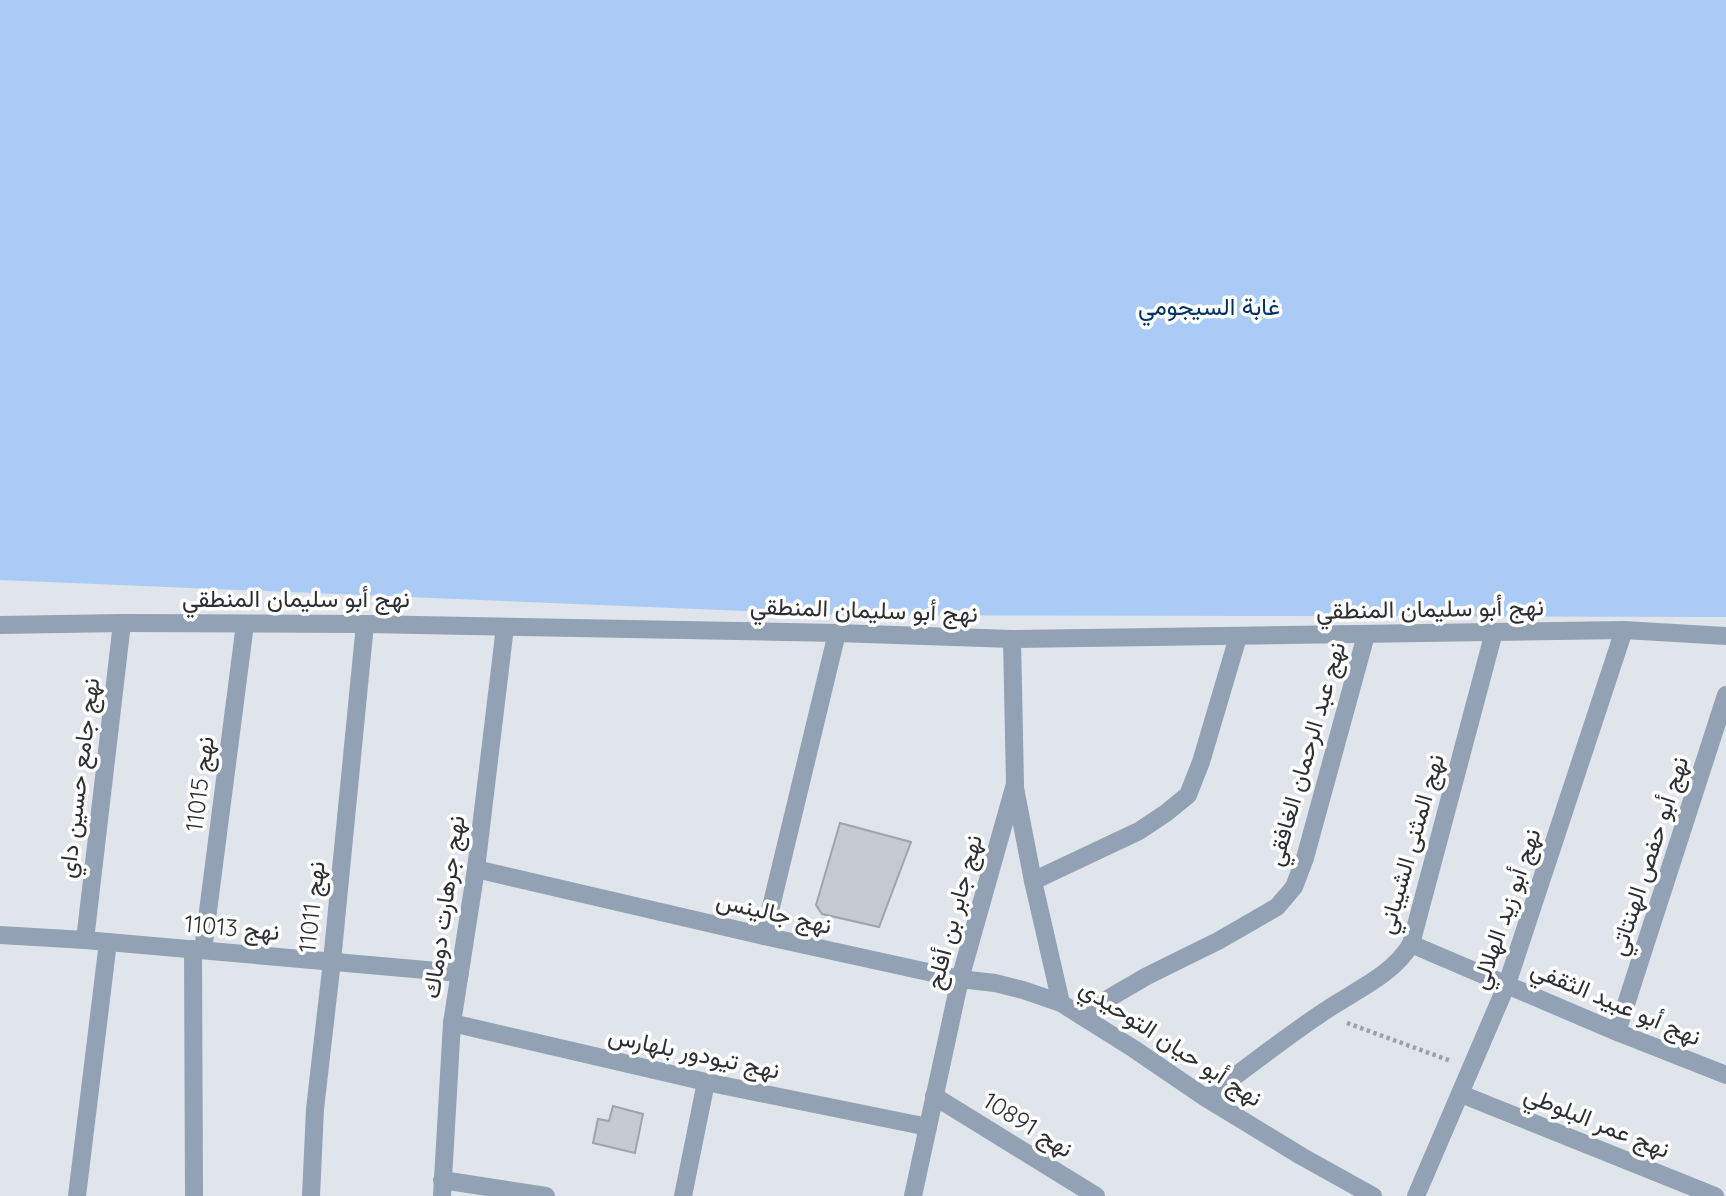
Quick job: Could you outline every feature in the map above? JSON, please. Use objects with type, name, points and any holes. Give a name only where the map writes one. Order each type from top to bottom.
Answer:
[{"type":"street","name":"نهج جامع حسين داي","points":[[85,940],[122,623]]},
{"type":"street","name":"نهج 11015","points":[[194,1196],[198,950],[245,624]]},
{"type":"street","name":"نهج أبو سليمان المنطقي","points":[[0,625],[365,624],[1012,639],[1625,631],[1726,636]]},
{"type":"street","name":"نهج 11011","points":[[311,1196],[315,1109],[365,624]]},
{"type":"street","name":"نهج جرهارت دوماك","points":[[442,1188],[452,1023],[476,869],[505,627]]},
{"type":"street","name":"نهج أبو زيد الهلالي","points":[[1416,1196],[1507,984],[1625,631]]},
{"type":"street","name":"نهج المثنى الشيباني","points":[[1206,1098],[1320,1013],[1394,966],[1405,955],[1411,944],[1494,632]]},
{"type":"street","points":[[764,936],[837,633]]},
{"type":"street","name":"نهج عبد الرحمان الغافقي","points":[[1080,1015],[1277,907],[1294,887],[1305,858],[1366,635]]},
{"type":"street","points":[[1033,881],[1139,831],[1188,795],[1201,762],[1238,636]]},
{"type":"street","name":"نهج جابر بن أفلح","points":[[913,1196],[960,979],[1015,784],[1012,639]]},
{"type":"street","name":"نهج أبو حفص الهنتاتي","points":[[1618,1032],[1726,695]]},
{"type":"street","name":"نهج أبو حيان التوحيدي","points":[[1015,784],[1033,881],[1061,1003],[1206,1098],[1373,1196]]},
{"type":"street","name":"نهج جالينس","points":[[476,869],[764,936],[960,979],[995,983],[1061,1003]]},
{"type":"street","name":"نهج 11013","points":[[0,936],[85,940],[460,973]]},
{"type":"street","points":[[76,1196],[108,942]]},
{"type":"street","name":"نهج أبو عبيد الثقفي","points":[[1411,944],[1726,1075]]},
{"type":"street","name":"نهج تيودور بلهارس","points":[[452,1023],[706,1082],[928,1127]]},
{"type":"street","points":[[683,1196],[706,1082]]},
{"type":"street","name":"نهج عمر البلوطي","points":[[1461,1094],[1715,1196]]},
{"type":"street","name":"نهج 10891","points":[[934,1096],[1096,1196]]},
{"type":"street","points":[[442,1188],[546,1196]]},
{"type":"path","points":[[1320,1013],[1472,1069]]},
{"type":"green space","name":"غابة السيجومي","points":[[0,0],[1726,0],[1726,617],[839,615],[0,580]]},
{"type":"building","points":[[840,823],[911,842],[879,927],[822,914],[816,905]]},
{"type":"building","points":[[613,1106],[643,1114],[635,1153],[593,1143],[598,1119],[609,1121]]}]
